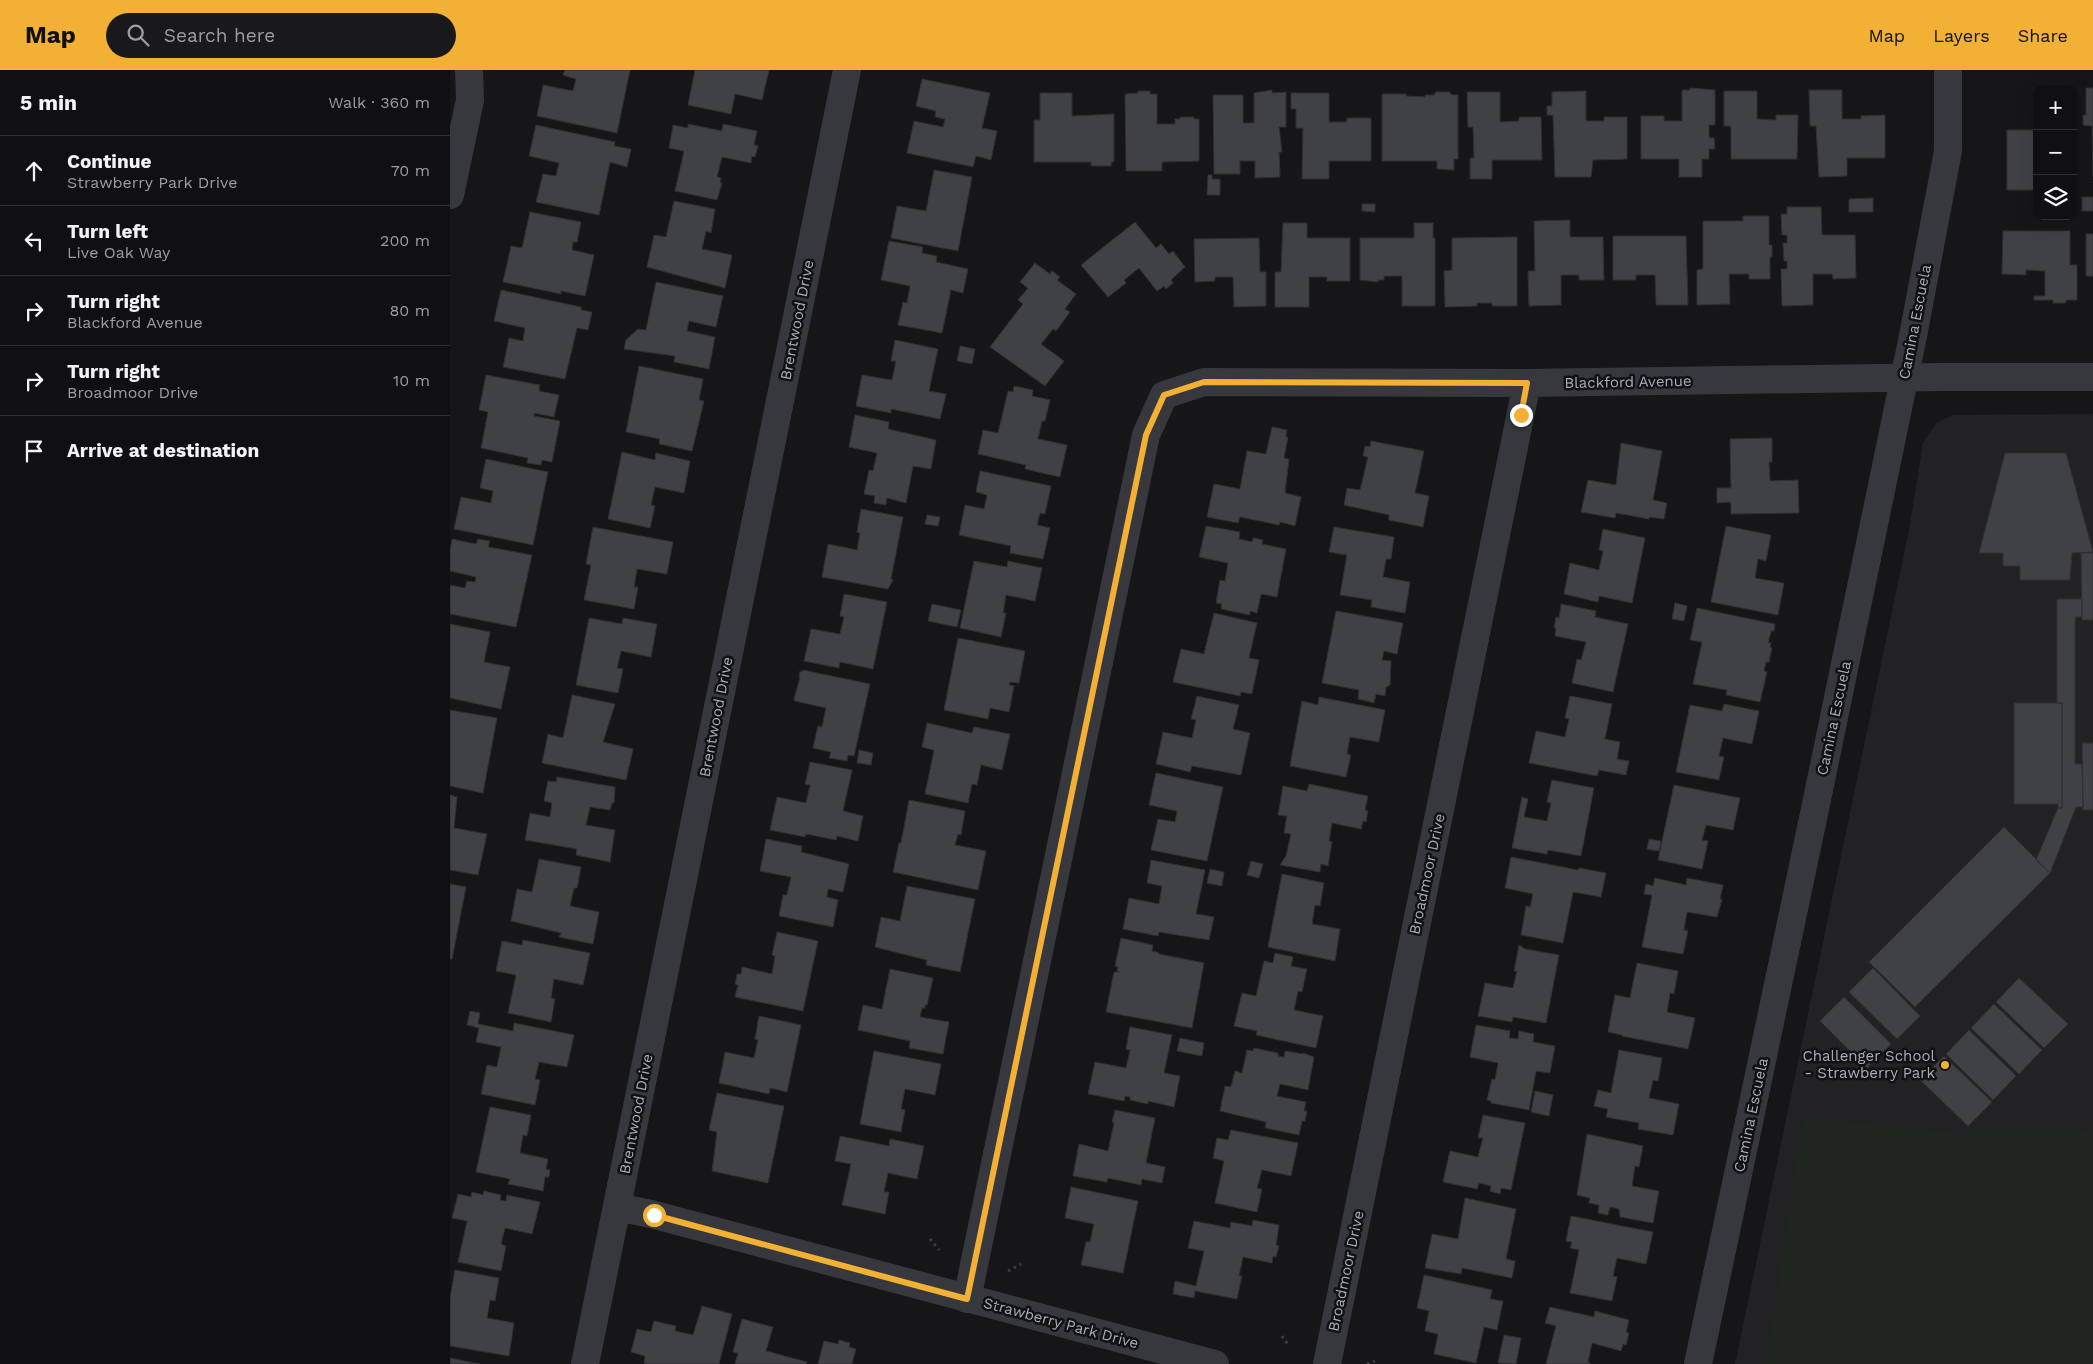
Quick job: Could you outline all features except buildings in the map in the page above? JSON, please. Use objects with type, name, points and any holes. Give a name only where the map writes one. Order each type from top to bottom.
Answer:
[{"type":"street","points":[[450,195],[470,100],[469,70]]},
{"type":"street","name":"Brentwood Drive","points":[[585,1364],[847,70]]},
{"type":"street","name":"Camina Escuela","points":[[1698,1364],[1904,379],[1948,151],[1948,70]]},
{"type":"street","name":"Blackford Avenue","points":[[967,1299],[1146,435],[1164,395],[1204,382],[1527,383],[1943,377],[2093,377]]},
{"type":"street","name":"Broadmoor Drive","points":[[1327,1364],[1527,383]]},
{"type":"street","name":"Strawberry Park Drive","points":[[617,1207],[651,1214],[1214,1364]]},
{"type":"path","points":[[930,1238],[939,1250]]},
{"type":"path","points":[[1008,1271],[1021,1264]]},
{"type":"path","points":[[1282,1336],[1289,1346]]},
{"type":"path","points":[[1367,1364],[1375,1361]]},
{"type":"shaded area","name":"Challenger School - Strawberry Park","points":[[2093,414],[2093,1364],[1735,1364],[1909,530],[1923,443],[1937,422],[1954,415]]},
{"type":"shaded area","points":[[1803,1117],[1967,1134],[1972,1129],[2076,1129],[2093,1135],[2093,1364],[1766,1364]]},
{"type":"place","name":"Challenger School - Strawberry Park","points":[[1945,1065]]},
{"type":"route","points":[[654,1215],[967,1299],[1146,435],[1164,395],[1204,382],[1527,383],[1521,415]]}]
